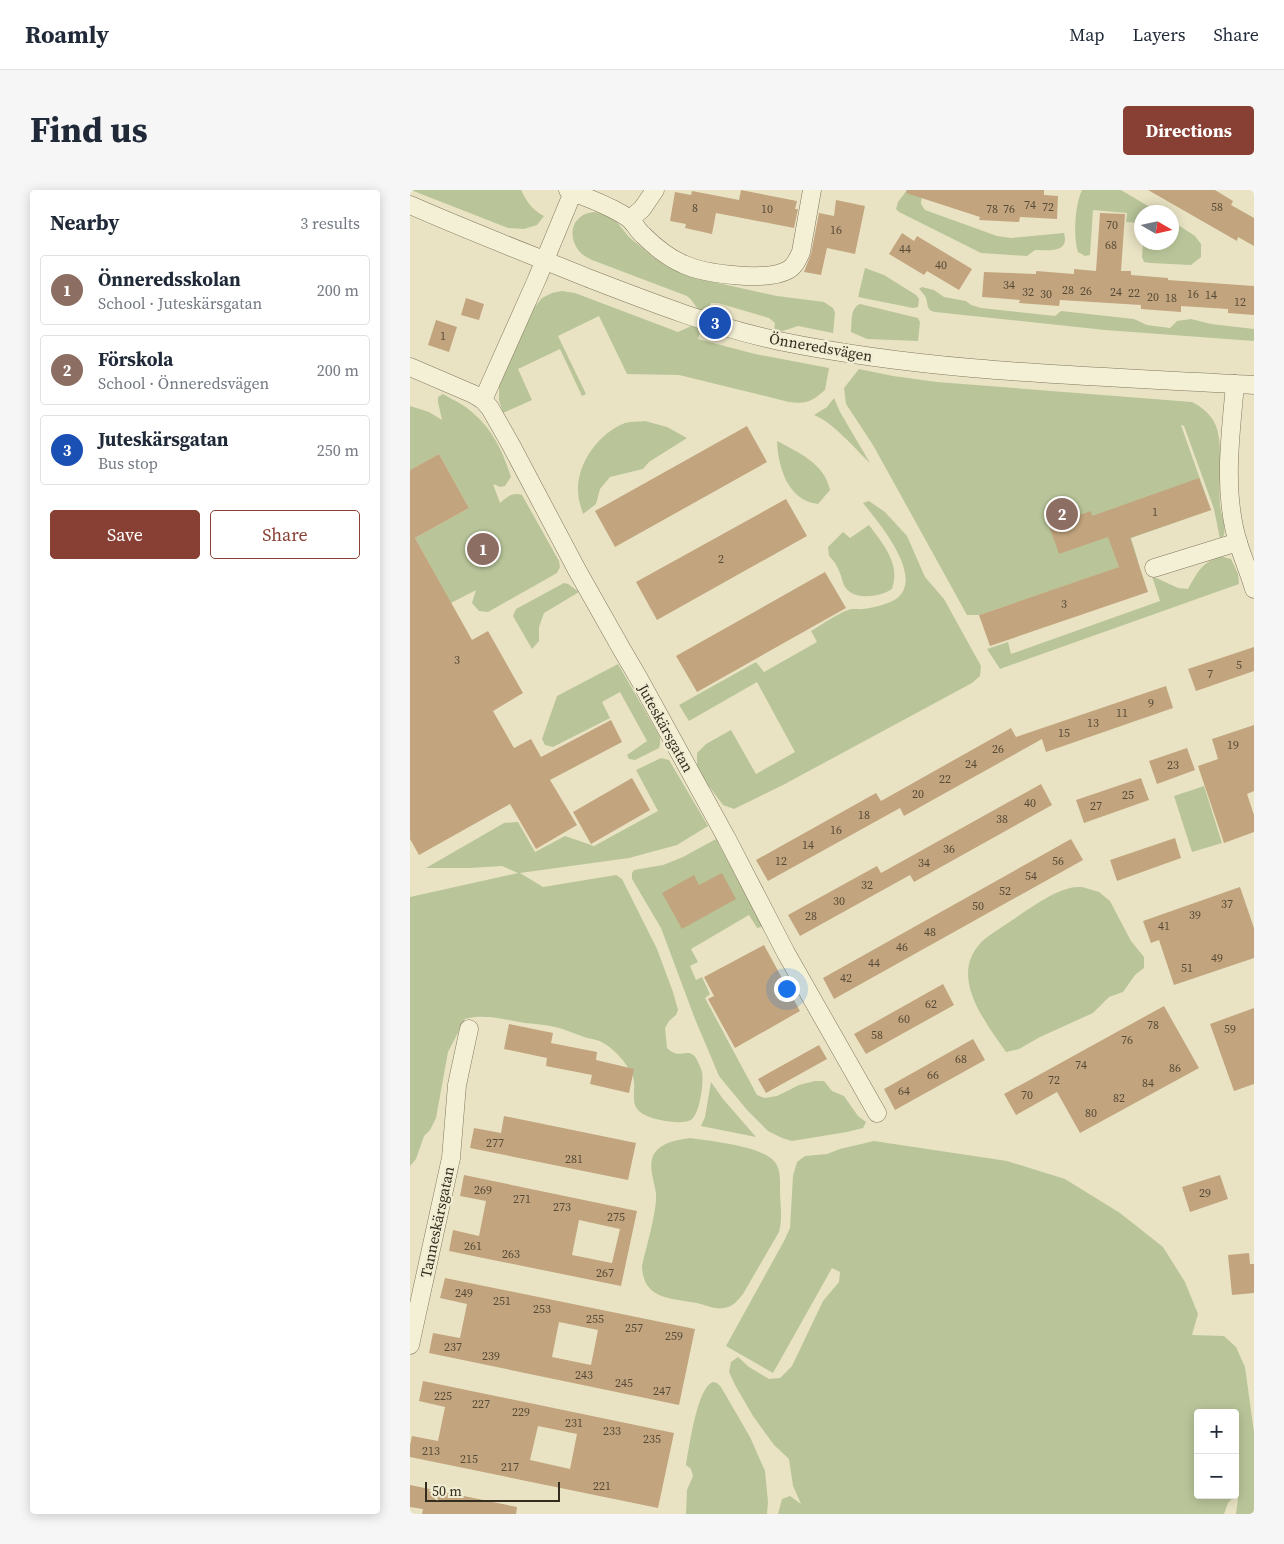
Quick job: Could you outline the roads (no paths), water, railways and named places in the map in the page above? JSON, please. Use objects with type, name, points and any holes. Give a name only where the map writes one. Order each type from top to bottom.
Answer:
[{"type":"street","points":[[630,219],[642,209],[655,190]]},
{"type":"street","points":[[410,367],[483,400],[544,260],[570,191],[612,208],[630,219],[642,234],[681,264],[718,274],[768,275],[786,271],[796,261],[801,252],[812,190]]},
{"type":"street","name":"Önneredsvägen","points":[[410,205],[544,260],[683,313],[762,336],[804,345],[926,364],[1073,375],[1254,385]]},
{"type":"street","points":[[1234,384],[1229,475],[1230,503],[1238,542],[1254,589]]},
{"type":"street","name":"Juteskärsgatan","points":[[483,400],[490,408],[511,445],[577,570],[727,839],[786,953],[877,1113]]},
{"type":"street","points":[[1154,568],[1238,542]]},
{"type":"street","name":"Tanneskärsgatan","points":[[410,1345],[451,1158],[457,1085],[468,1029]]},
{"type":"place","name":"Juteskärsgatan","points":[[715,323]]},
{"type":"place","name":"Förskola","points":[[1062,514]]},
{"type":"place","name":"Önneredsskolan","points":[[483,549]]}]
